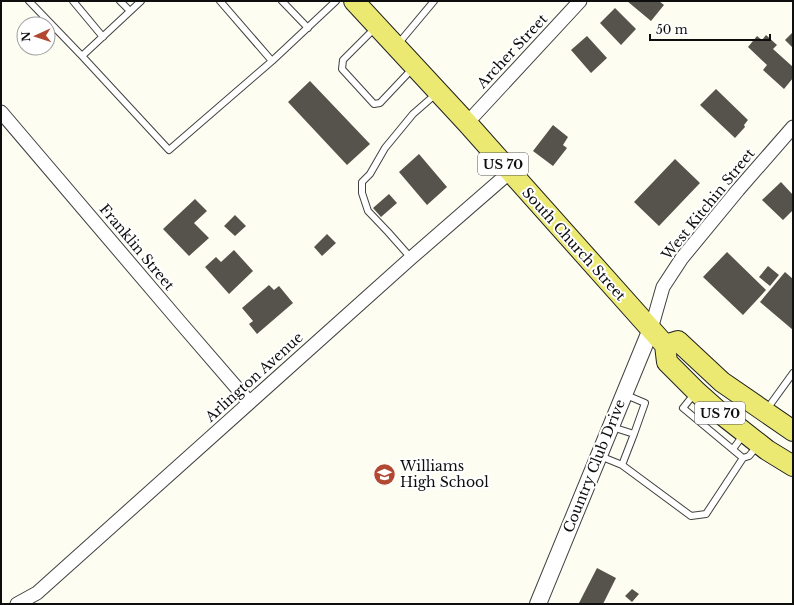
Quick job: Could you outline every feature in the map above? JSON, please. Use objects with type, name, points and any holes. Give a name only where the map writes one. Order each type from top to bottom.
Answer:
[{"type":"main road","name":"South Church Street","points":[[354,1],[467,123],[665,345],[667,362],[697,392],[752,438],[793,466]]},
{"type":"main road","name":"US 70","points":[[665,345],[678,341],[722,382],[793,431]]},
{"type":"street","name":"Archer Street","points":[[467,123],[580,1]]},
{"type":"street","name":"Franklin Street","points":[[1,112],[179,322],[250,402]]},
{"type":"street","name":"West Kitchin Street","points":[[651,329],[663,287],[682,258],[738,190],[793,127]]},
{"type":"street","name":"Arlington Avenue","points":[[17,604],[37,593],[411,258],[510,172]]},
{"type":"street","name":"Country Club Drive","points":[[538,604],[651,329]]},
{"type":"lane","points":[[29,1],[169,150],[272,61],[336,1]]},
{"type":"lane","points":[[73,1],[103,37]]},
{"type":"lane","points":[[120,1],[130,12]]},
{"type":"lane","points":[[82,56],[141,1]]},
{"type":"lane","points":[[220,1],[272,61]]},
{"type":"lane","points":[[282,1],[308,28]]},
{"type":"lane","points":[[396,46],[434,1]]},
{"type":"lane","points":[[377,26],[343,60],[342,69],[374,104],[380,103],[415,67]]},
{"type":"lane","points":[[411,258],[368,211],[362,193],[362,182],[370,174],[385,148],[413,114],[438,92]]},
{"type":"lane","points":[[764,412],[793,373]]},
{"type":"lane","points":[[697,392],[683,408],[743,458]]},
{"type":"lane","points":[[622,465],[645,403],[624,394]]},
{"type":"lane","points":[[611,426],[634,434]]},
{"type":"lane","points":[[733,449],[752,438]]},
{"type":"lane","points":[[599,456],[622,465],[691,516],[706,514],[743,458],[749,456],[752,438]]},
{"type":"building","points":[[627,1],[659,1],[664,5],[651,21]]},
{"type":"building","points":[[615,8],[636,29],[621,45],[600,23]]},
{"type":"building","points":[[793,32],[793,48],[785,40]]},
{"type":"building","points":[[766,35],[777,45],[773,49],[793,67],[793,78],[784,89],[763,70],[767,65],[748,47],[757,36],[762,40]]},
{"type":"building","points":[[587,36],[607,58],[591,73],[571,50]]},
{"type":"building","points":[[310,81],[370,144],[347,165],[288,102]]},
{"type":"building","points":[[716,89],[748,120],[744,125],[745,127],[735,138],[700,105]]},
{"type":"building","points":[[553,125],[568,137],[563,145],[567,148],[553,166],[533,151]]},
{"type":"building","points":[[419,154],[447,187],[427,205],[399,172]]},
{"type":"building","points":[[675,159],[700,183],[659,226],[634,202]]},
{"type":"building","points":[[781,182],[793,195],[793,210],[783,220],[762,200]]},
{"type":"building","points":[[389,194],[397,203],[381,217],[373,208]]},
{"type":"building","points":[[195,199],[207,211],[194,223],[209,238],[189,256],[163,229]]},
{"type":"building","points":[[235,215],[246,226],[235,236],[224,226]]},
{"type":"building","points":[[327,234],[336,243],[322,256],[314,247]]},
{"type":"building","points":[[234,250],[253,271],[229,294],[205,267],[216,257],[221,262]]},
{"type":"building","points":[[727,252],[766,290],[743,315],[703,277]]},
{"type":"building","points":[[768,266],[779,275],[770,286],[759,277]]},
{"type":"building","points":[[785,272],[793,279],[793,330],[760,302]]},
{"type":"building","points":[[269,285],[274,290],[279,286],[293,303],[257,334],[249,324],[253,321],[242,308]]},
{"type":"building","points":[[597,568],[616,578],[603,604],[580,604],[579,603]]},
{"type":"building","points":[[632,589],[639,594],[632,602],[625,596]]},
{"type":"place","name":"Williams High School","points":[[384,474]]}]
